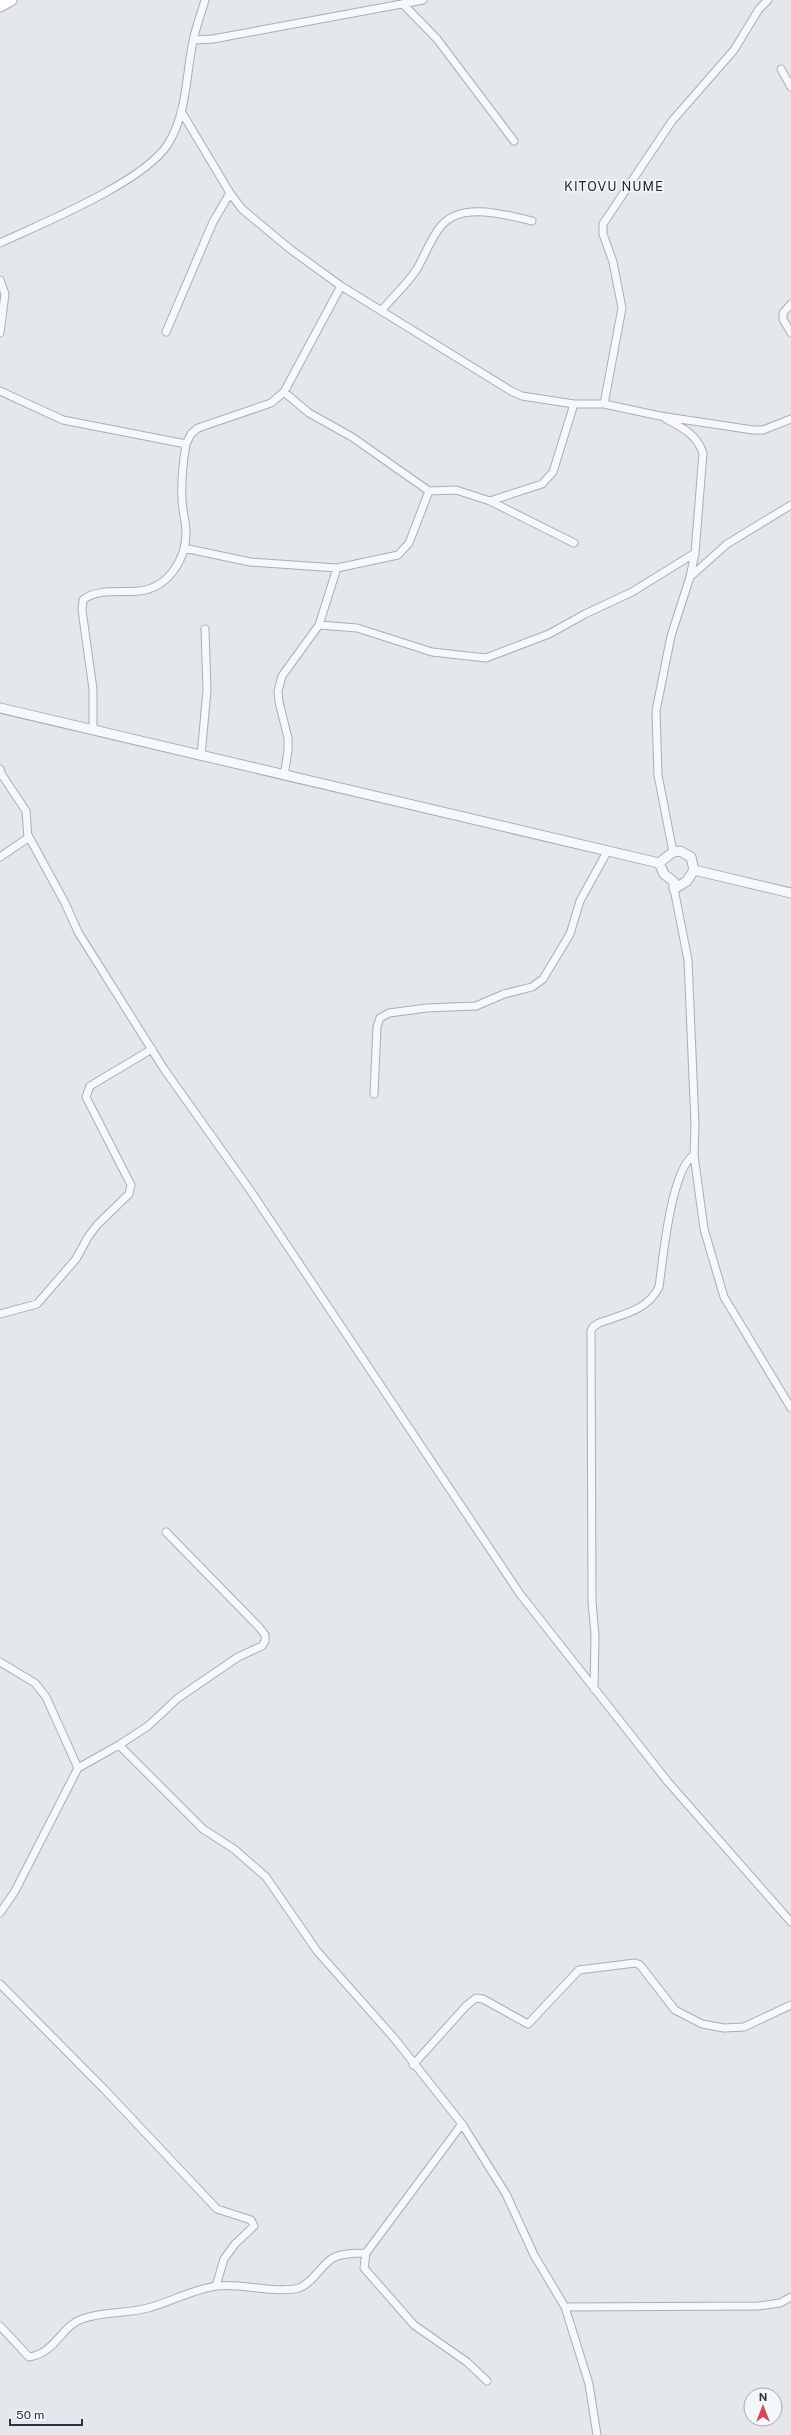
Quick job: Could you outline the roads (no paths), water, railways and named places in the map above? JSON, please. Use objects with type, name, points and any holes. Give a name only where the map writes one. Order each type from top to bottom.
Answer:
[{"type":"main road","points":[[0,6],[11,0]]},
{"type":"street","points":[[0,243],[99,196],[154,162],[169,143],[181,111],[194,40],[205,0]]},
{"type":"street","points":[[194,40],[213,39],[423,0]]},
{"type":"street","points":[[604,404],[622,308],[613,262],[603,234],[604,224],[672,120],[734,50],[759,9],[768,0]]},
{"type":"street","points":[[403,4],[437,39],[514,141]]},
{"type":"street","points":[[781,69],[791,87]]},
{"type":"street","points":[[181,111],[230,193],[242,208],[290,249],[341,286],[511,391],[522,396],[574,404],[604,404],[660,416],[753,430],[763,430],[791,419]]},
{"type":"street","points":[[166,332],[213,222],[230,193]]},
{"type":"street","points":[[381,311],[416,270],[441,226],[450,218],[473,212],[492,212],[532,221]]},
{"type":"street","points":[[0,280],[5,294],[0,333]]},
{"type":"street","points":[[93,730],[93,689],[82,610],[83,600],[94,594],[141,591],[158,587],[169,578],[184,548],[186,532],[182,486],[186,444],[191,434],[198,428],[271,403],[284,392],[341,286]]},
{"type":"street","points":[[791,304],[783,313],[783,319],[791,333]]},
{"type":"street","points":[[0,391],[63,420],[186,444]]},
{"type":"street","points":[[284,392],[308,413],[352,437],[429,491],[456,490],[490,501],[574,543]]},
{"type":"street","points":[[490,501],[542,484],[549,478],[553,472],[574,404]]},
{"type":"street","points":[[660,416],[691,432],[699,442],[703,453],[695,553],[690,577],[671,636],[656,711],[658,775],[673,852]]},
{"type":"street","points":[[184,548],[250,562],[337,568],[398,555],[410,543],[429,491]]},
{"type":"street","points":[[690,577],[726,544],[791,505]]},
{"type":"street","points":[[319,625],[357,628],[432,652],[486,658],[549,634],[585,614],[632,592],[695,553]]},
{"type":"street","points":[[284,776],[288,751],[288,738],[278,691],[282,676],[319,625],[337,568]]},
{"type":"street","points":[[201,756],[207,690],[205,629]]},
{"type":"street","points":[[0,708],[659,863]]},
{"type":"street","points":[[0,769],[2,775],[26,811],[28,835],[65,903],[78,932],[189,1106],[250,1190],[520,1594],[668,1782],[791,1922]]},
{"type":"street","points":[[0,856],[24,843],[28,838],[28,835]]},
{"type":"street","points":[[374,1094],[377,1027],[380,1018],[389,1014],[427,1008],[476,1006],[504,994],[532,987],[543,979],[570,934],[580,901],[608,850]]},
{"type":"street","points":[[659,863],[673,852],[686,853],[691,857],[694,870],[687,881],[674,889]]},
{"type":"street","points":[[659,863],[664,874],[674,882],[674,889],[688,960],[695,1124],[694,1155],[704,1229],[724,1297],[791,1408]]},
{"type":"street","points":[[694,870],[791,893]]},
{"type":"street","points":[[0,1314],[37,1304],[76,1259],[88,1237],[129,1194],[131,1185],[86,1097],[86,1092],[90,1086],[152,1049]]},
{"type":"street","points":[[594,1689],[596,1635],[592,1602],[591,1331],[593,1326],[599,1323],[645,1306],[654,1297],[659,1287],[675,1186],[684,1167],[694,1155]]},
{"type":"street","points":[[0,1913],[15,1891],[78,1768],[119,1745],[148,1726],[178,1698],[238,1657],[262,1646],[265,1641],[265,1635],[259,1627],[166,1532]]},
{"type":"street","points":[[0,1662],[35,1683],[46,1697],[78,1768]]},
{"type":"street","points":[[119,1745],[203,1829],[234,1849],[266,1877],[317,1951],[394,2038],[462,2124],[506,2194],[534,2255],[565,2307],[589,2384],[597,2435]]},
{"type":"street","points":[[414,2065],[466,2006],[476,1998],[482,1999],[528,2024],[547,2006],[571,1976],[579,1970],[588,1968],[635,1963],[640,1965],[675,2010],[702,2024],[724,2028],[744,2027],[791,2005]]},
{"type":"street","points":[[0,1984],[104,2089],[217,2209],[251,2220],[254,2226],[235,2244],[224,2259],[216,2286]]},
{"type":"street","points":[[462,2124],[366,2253],[364,2268],[414,2325],[467,2362],[487,2381]]},
{"type":"street","points":[[0,2326],[29,2357],[38,2356],[49,2349],[80,2319],[147,2308],[216,2286],[238,2285],[289,2289],[300,2287],[324,2268],[332,2259],[349,2254],[366,2253]]},
{"type":"street","points":[[565,2307],[758,2306],[780,2302],[791,2297]]},
{"type":"district","name":"KITOVU NUME","points":[[614,186]]}]
